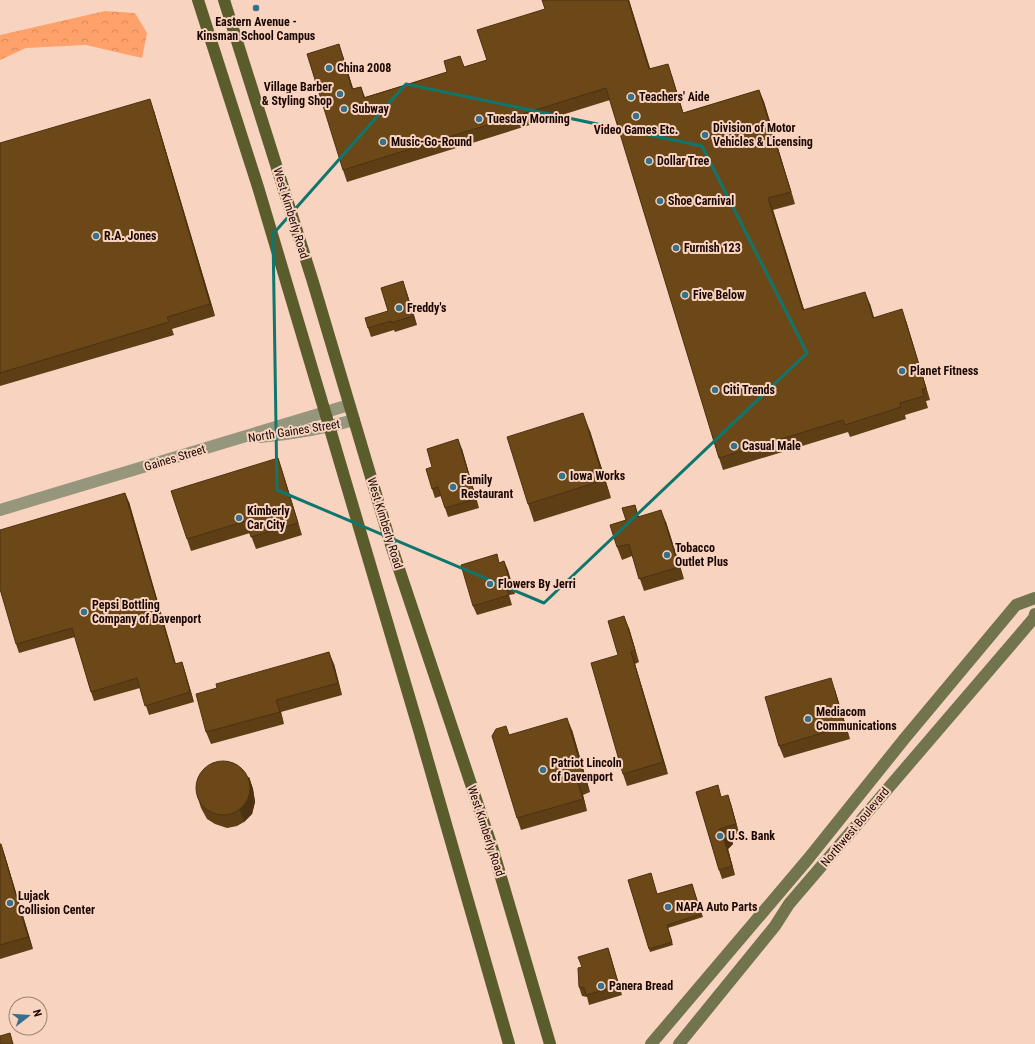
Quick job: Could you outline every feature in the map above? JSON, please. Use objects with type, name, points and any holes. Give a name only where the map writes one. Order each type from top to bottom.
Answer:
[{"type":"main road","name":"West Kimberly Road","points":[[198,0],[258,187],[330,427],[419,730],[508,1044]]},
{"type":"main road","name":"West Kimberly Road","points":[[224,0],[313,282],[394,555],[493,850],[550,1044]]},
{"type":"main road","name":"Northwest Boulevard","points":[[651,1044],[808,859],[905,738],[1016,605],[1035,598]]},
{"type":"main road","name":"Northwest Boulevard","points":[[678,1044],[775,926],[794,898],[1034,618],[1035,614]]},
{"type":"street","name":"Gaines Street","points":[[0,510],[349,406]]},
{"type":"street","name":"North Gaines Street","points":[[233,440],[282,435],[330,427],[354,420]]},
{"type":"highlighted area","points":[[406,84],[702,146],[807,353],[544,603],[277,490],[273,234]]},
{"type":"green space","points":[[105,11],[135,13],[147,33],[142,58],[86,45],[26,48],[0,60],[0,35]]},
{"type":"building","points":[[542,0],[628,0],[649,69],[668,64],[683,113],[759,90],[791,192],[768,198],[803,310],[865,292],[873,318],[902,309],[926,388],[922,389],[924,396],[900,403],[901,407],[845,425],[843,420],[719,458],[606,88],[343,170],[307,54],[339,44],[352,89],[361,87],[364,98],[447,72],[444,61],[460,56],[464,67],[487,60],[477,30],[545,9]]},
{"type":"building","name":"R.A. Jones","points":[[150,99],[210,304],[167,317],[169,322],[0,373],[0,143]]},
{"type":"building","points":[[403,281],[413,316],[368,328],[365,318],[388,311],[381,288]]},
{"type":"building","name":"Iowa Works","points":[[583,413],[604,480],[528,504],[507,437]]},
{"type":"building","name":"Family Restaurant","points":[[458,439],[476,499],[445,508],[438,487],[432,489],[426,469],[432,467],[427,449]]},
{"type":"building","name":"Kimberly Car City","points":[[278,458],[298,523],[251,537],[246,521],[187,539],[171,491]]},
{"type":"building","name":"Pepsi Bottling Company of Davenport","points":[[125,493],[175,664],[182,662],[190,692],[145,706],[137,678],[91,692],[72,628],[16,644],[0,589],[0,530]]},
{"type":"building","points":[[635,505],[638,517],[661,510],[679,567],[639,579],[629,544],[617,547],[610,525],[626,520],[622,508]]},
{"type":"building","name":"Flowers By Jerri","points":[[497,554],[499,563],[504,561],[511,585],[506,586],[509,595],[473,606],[461,565]]},
{"type":"building","name":"Patriot Lincoln of Davenport","points":[[624,616],[635,650],[631,652],[663,762],[623,774],[591,663],[618,655],[608,621]]},
{"type":"building","points":[[329,652],[338,683],[276,700],[280,712],[206,732],[196,694],[217,688],[216,684]]},
{"type":"building","name":"Mediacom Communications","points":[[831,678],[845,726],[779,746],[765,697]]},
{"type":"building","name":"Patriot Lincoln of Davenport","points":[[567,718],[585,780],[578,783],[583,799],[517,818],[492,736],[496,729],[506,726],[509,735]]},
{"type":"building","points":[[218,761],[228,761],[238,765],[246,773],[250,783],[250,793],[246,803],[238,811],[228,815],[218,815],[208,811],[200,803],[196,793],[196,783],[200,773],[208,765]]},
{"type":"building","name":"U.S. Bank","points":[[718,785],[721,797],[728,795],[736,824],[719,829],[729,834],[724,840],[732,866],[719,870],[696,792]]},
{"type":"building","name":"Lujack Collision Center","points":[[0,844],[28,937],[0,945]]},
{"type":"building","name":"NAPA Auto Parts","points":[[651,873],[657,894],[692,884],[701,914],[667,925],[672,942],[649,949],[628,880]]},
{"type":"building","name":"Panera Bread","points":[[608,948],[619,986],[586,995],[584,988],[579,987],[578,968],[582,967],[578,957]]},
{"type":"building","points":[[8,1034],[8,1036],[11,1036],[13,1044],[0,1044],[0,1036]]},
{"type":"place","name":"Eastern Avenue - Kinsman School Campus","points":[[256,8]]},
{"type":"place","name":"China 2008","points":[[329,68]]},
{"type":"place","name":"Village Barber & Styling Shop","points":[[340,94]]},
{"type":"place","name":"Teachers' Aide","points":[[631,97]]},
{"type":"place","name":"Subway","points":[[344,109]]},
{"type":"place","name":"Video Games Etc.","points":[[636,116]]},
{"type":"place","name":"Tuesday Morning","points":[[479,119]]},
{"type":"place","name":"Division of Motor Vehicles & Licensing","points":[[705,135]]},
{"type":"place","name":"Music-Go-Round","points":[[383,142]]},
{"type":"place","name":"Dollar Tree","points":[[649,161]]},
{"type":"place","name":"Shoe Carnival","points":[[660,201]]},
{"type":"place","name":"R.A. Jones","points":[[96,236]]},
{"type":"place","name":"Furnish 123","points":[[676,248]]},
{"type":"place","name":"Five Below","points":[[685,295]]},
{"type":"place","name":"Freddy's","points":[[399,308]]},
{"type":"place","name":"Planet Fitness","points":[[902,371]]},
{"type":"place","name":"Citi Trends","points":[[715,390]]},
{"type":"place","name":"Casual Male","points":[[734,446]]},
{"type":"place","name":"Iowa Works","points":[[562,476]]},
{"type":"place","name":"Family Restaurant","points":[[453,487]]},
{"type":"place","name":"Kimberly Car City","points":[[239,518]]},
{"type":"place","name":"Tobacco Outlet Plus","points":[[667,555]]},
{"type":"place","name":"Flowers By Jerri","points":[[490,584]]},
{"type":"place","name":"Pepsi Bottling Company of Davenport","points":[[84,612]]},
{"type":"place","name":"Mediacom Communications","points":[[808,719]]},
{"type":"place","name":"Patriot Lincoln of Davenport","points":[[543,770]]},
{"type":"place","name":"U.S. Bank","points":[[720,836]]},
{"type":"place","name":"Lujack Collision Center","points":[[10,903]]},
{"type":"place","name":"NAPA Auto Parts","points":[[668,907]]},
{"type":"place","name":"Panera Bread","points":[[601,986]]}]
